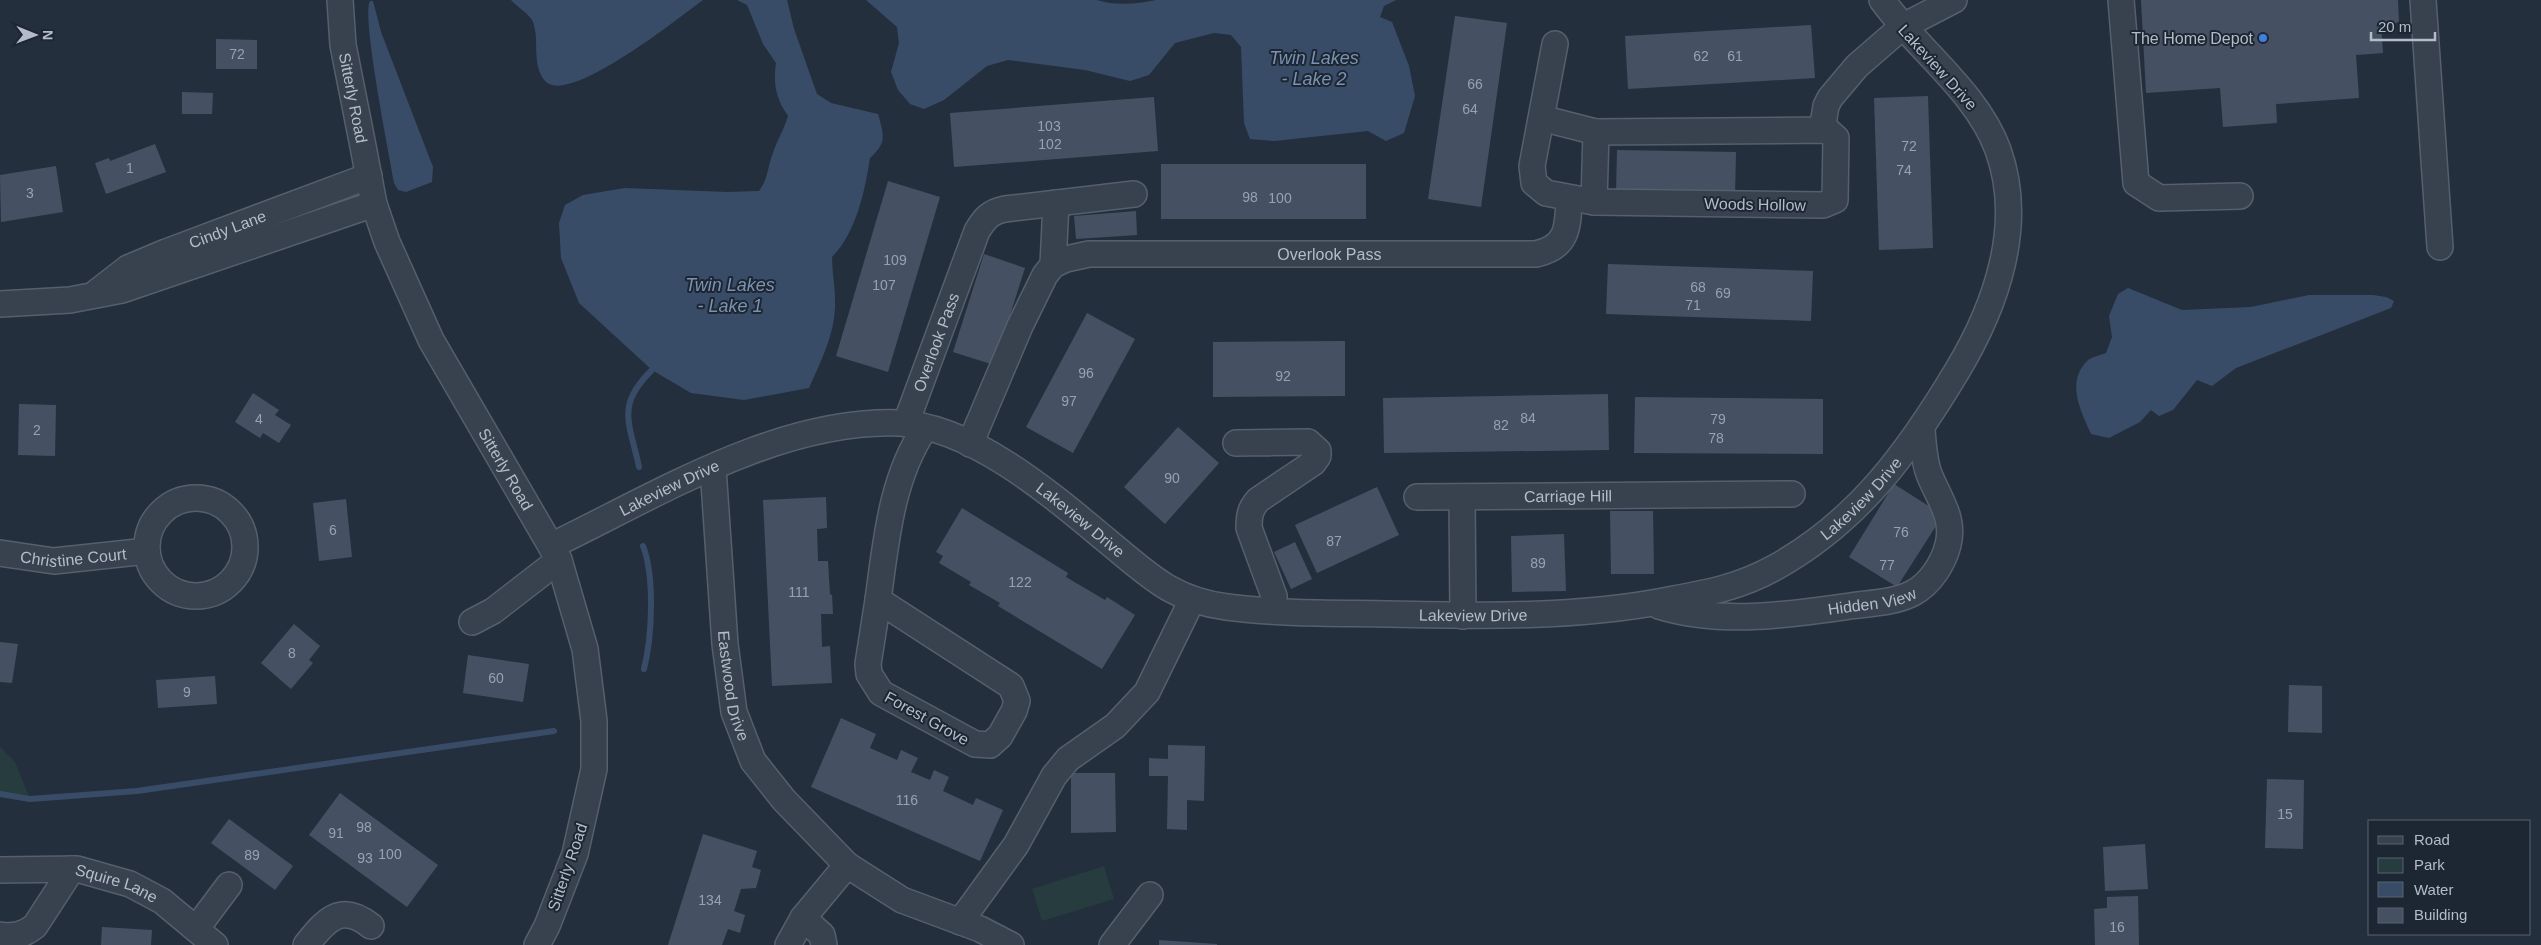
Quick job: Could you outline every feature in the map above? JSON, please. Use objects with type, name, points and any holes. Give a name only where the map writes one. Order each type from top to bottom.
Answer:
[{"type":"street","name":"Sitterly Road","points":[[340,0],[343,46],[374,204],[387,242],[431,340],[555,553],[585,649],[594,721],[594,769],[576,854],[547,926],[537,945]]},
{"type":"street","name":"Lakeview Drive","points":[[472,622],[493,611],[555,553],[713,468],[771,443],[868,424],[916,426],[970,444],[1018,472],[1053,496],[1162,587],[1192,600],[1223,607],[1274,611],[1463,616],[1590,612],[1651,604],[1724,590],[1774,568],[1812,544],[1853,510],[1891,471],[1922,429],[1964,359],[1988,308],[2003,264],[2008,231],[2008,191],[1999,152],[1986,122],[1971,101],[1902,27],[1882,0]]},
{"type":"street","points":[[1542,118],[1596,132],[1822,130],[1826,106],[1835,90],[1857,66],[1902,27],[1954,0]]},
{"type":"street","points":[[2121,0],[2136,183],[2160,198],[2240,196]]},
{"type":"street","points":[[2423,0],[2440,247]]},
{"type":"street","name":"Woods Hollow","points":[[1556,44],[1532,166],[1534,183],[1546,193],[1569,199],[1594,202],[1824,205],[1830,203],[1835,197],[1836,138],[1832,132],[1822,130]]},
{"type":"street","points":[[1594,202],[1596,132]]},
{"type":"street","name":"Cindy Lane","points":[[93,295],[128,268],[158,255],[369,176]]},
{"type":"street","name":"Overlook Pass","points":[[916,426],[977,231],[984,219],[992,212],[1134,194]]},
{"type":"street","name":"Overlook Pass","points":[[1053,265],[1077,255],[1089,254],[1536,254],[1551,249],[1562,238],[1568,223],[1569,199]]},
{"type":"street","points":[[970,444],[1020,326],[1045,275],[1053,265],[1056,203]]},
{"type":"street","name":"Cindy Lane","points":[[0,304],[70,300],[122,290],[154,281],[374,204]]},
{"type":"street","name":"Forest Grove","points":[[878,600],[1006,680],[1012,686],[1016,701],[1014,711],[996,742],[990,745],[975,744],[880,693],[869,674],[868,664],[878,600],[896,490],[916,426]]},
{"type":"street","name":"Hidden View","points":[[1651,604],[1681,613],[1751,617],[1807,612],[1894,600],[1912,594],[1924,586],[1943,558],[1950,528],[1947,511],[1929,473],[1922,429]]},
{"type":"street","points":[[1236,443],[1308,442],[1318,450],[1318,456],[1313,464],[1258,500],[1252,507],[1249,517],[1249,528],[1274,596],[1274,611]]},
{"type":"street","name":"Eastwood Drive","points":[[713,468],[726,644],[734,712],[754,761],[784,800],[847,865],[902,900],[960,922],[1011,945]]},
{"type":"street","name":"Carriage Hill","points":[[1418,497],[1792,494]]},
{"type":"street","points":[[1462,497],[1463,616]]},
{"type":"street","name":"Christine Court","points":[[0,552],[54,561],[147,551]]},
{"type":"street","points":[[960,922],[1016,845],[1054,776],[1068,759],[1115,726],[1147,692],[1192,600]]},
{"type":"street","points":[[788,945],[803,918],[847,865]]},
{"type":"street","points":[[0,935],[16,936],[27,933],[35,926],[72,869]]},
{"type":"street","name":"Squire Lane","points":[[0,870],[72,869],[130,884],[162,901],[215,945]]},
{"type":"street","points":[[196,929],[229,885]]},
{"type":"street","points":[[1112,945],[1150,894]]},
{"type":"street","points":[[306,945],[328,920],[338,915],[351,914],[371,926]]},
{"type":"street","points":[[803,918],[822,935],[824,945]]},
{"type":"green space","points":[[0,747],[15,762],[30,799],[0,794]]},
{"type":"green space","points":[[1104,866],[1114,899],[1042,921],[1032,889]]},
{"type":"water","points":[[511,0],[703,0],[649,40],[599,71],[576,82],[557,86],[545,81],[538,67],[533,22]]},
{"type":"water","name":"Twin Lakes - Lake 1","points":[[737,0],[787,0],[794,29],[817,94],[831,103],[878,114],[883,133],[882,143],[870,158],[862,197],[853,224],[832,257],[835,295],[834,318],[826,349],[809,388],[744,400],[691,393],[652,370],[579,303],[561,258],[559,223],[565,205],[583,195],[625,188],[727,192],[759,191],[765,181],[771,158],[788,116],[776,91],[776,63],[763,44],[747,5]]},
{"type":"water","name":"Twin Lakes - Lake 2","points":[[866,0],[1097,0],[1126,4],[1156,0],[1396,0],[1384,6],[1380,17],[1392,22],[1409,66],[1415,96],[1404,133],[1386,141],[1368,131],[1274,141],[1250,139],[1244,123],[1241,47],[1231,35],[1214,33],[1175,43],[1149,75],[1130,81],[1085,70],[1008,60],[987,66],[944,100],[924,109],[910,104],[898,90],[891,72],[899,43],[897,27]]},
{"type":"water","points":[[370,1],[373,1],[381,32],[433,167],[432,182],[406,192],[398,190],[394,183],[369,32],[368,12]]},
{"type":"water","points":[[2128,288],[2182,310],[2251,307],[2309,295],[2373,295],[2386,297],[2394,301],[2391,308],[2236,368],[2212,386],[2197,380],[2173,410],[2159,416],[2151,410],[2140,422],[2109,438],[2091,434],[2077,397],[2077,378],[2088,360],[2106,353],[2112,337],[2109,316],[2118,294]]},
{"type":"building","name":"The Home Depot","points":[[2141,0],[2398,0],[2399,23],[2381,24],[2383,53],[2356,55],[2359,98],[2276,104],[2277,123],[2223,127],[2220,88],[2146,93]]},
{"type":"building","points":[[1455,16],[1507,23],[1481,207],[1428,199]]},
{"type":"building","points":[[1811,25],[1815,78],[1628,89],[1625,36]]},
{"type":"building","points":[[216,39],[257,40],[257,69],[216,69]]},
{"type":"building","points":[[182,92],[213,93],[212,114],[182,114]]},
{"type":"building","points":[[1928,96],[1933,248],[1879,250],[1874,98]]},
{"type":"building","points":[[1154,97],[1158,151],[954,167],[950,113]]},
{"type":"building","points":[[155,144],[166,172],[106,194],[95,163],[109,158],[110,161]]},
{"type":"building","points":[[1617,150],[1736,152],[1735,195],[1616,193]]},
{"type":"building","points":[[1161,164],[1366,164],[1366,219],[1161,219]]},
{"type":"building","points":[[56,166],[63,212],[1,222],[0,175]]},
{"type":"building","points":[[888,181],[940,197],[888,372],[836,356]]},
{"type":"building","points":[[1136,211],[1137,235],[1076,239],[1074,216]]},
{"type":"building","points":[[984,254],[1025,268],[994,365],[953,352]]},
{"type":"building","points":[[1608,264],[1813,271],[1811,321],[1606,314]]},
{"type":"building","points":[[1087,313],[1135,339],[1073,453],[1026,427]]},
{"type":"building","points":[[1345,341],[1345,396],[1213,397],[1213,342]]},
{"type":"building","points":[[253,393],[279,410],[275,415],[291,425],[279,443],[263,433],[260,438],[235,422]]},
{"type":"building","points":[[1608,394],[1609,450],[1384,453],[1383,398]]},
{"type":"building","points":[[1635,397],[1823,399],[1823,454],[1634,453]]},
{"type":"building","points":[[19,404],[56,405],[55,456],[18,455]]},
{"type":"building","points":[[1178,427],[1219,463],[1165,524],[1124,487]]},
{"type":"building","points":[[1894,484],[1943,515],[1897,587],[1849,557]]},
{"type":"building","points":[[1377,487],[1399,535],[1317,573],[1295,525]]},
{"type":"building","points":[[826,497],[827,528],[817,529],[818,561],[828,561],[830,594],[832,595],[833,614],[821,614],[822,647],[830,646],[832,683],[772,686],[763,500]]},
{"type":"building","points":[[346,499],[352,557],[319,561],[313,503]]},
{"type":"building","points":[[962,508],[1068,573],[1066,577],[1105,600],[1107,597],[1135,615],[1102,669],[998,606],[1000,603],[969,585],[971,582],[939,563],[943,556],[936,552]]},
{"type":"building","points":[[1610,511],[1653,511],[1654,574],[1611,574]]},
{"type":"building","points":[[1564,534],[1566,591],[1512,592],[1511,536]]},
{"type":"building","points":[[1295,542],[1312,579],[1291,589],[1274,552]]},
{"type":"building","points":[[294,624],[320,646],[309,660],[313,663],[291,689],[261,663]]},
{"type":"building","points":[[0,642],[18,644],[12,683],[0,682]]},
{"type":"building","points":[[468,655],[529,664],[523,702],[463,693]]},
{"type":"building","points":[[215,676],[217,704],[158,708],[156,680]]},
{"type":"building","points":[[2289,685],[2322,686],[2322,733],[2288,732]]},
{"type":"building","points":[[841,718],[876,734],[870,748],[897,760],[901,750],[918,758],[911,772],[930,780],[934,770],[949,777],[943,791],[973,805],[976,798],[1003,810],[980,861],[811,787]]},
{"type":"building","points":[[1168,745],[1205,746],[1204,801],[1187,800],[1187,830],[1167,829],[1168,776],[1149,776],[1149,758],[1168,759]]},
{"type":"building","points":[[1071,773],[1115,773],[1116,832],[1071,833]]},
{"type":"building","points":[[2267,779],[2304,780],[2303,849],[2265,848]]},
{"type":"building","points":[[340,793],[438,865],[407,907],[309,835]]},
{"type":"building","points":[[229,819],[293,866],[275,890],[211,843]]},
{"type":"building","points":[[703,834],[757,851],[752,867],[761,870],[756,888],[741,889],[734,911],[745,915],[740,933],[728,929],[722,945],[668,945]]},
{"type":"building","points":[[2145,844],[2148,889],[2105,891],[2103,847]]},
{"type":"building","points":[[2138,896],[2139,945],[2095,945],[2094,909],[2107,908],[2107,897]]},
{"type":"building","points":[[102,927],[152,930],[151,945],[101,945]]},
{"type":"building","points":[[1159,940],[1217,944],[1217,945],[1159,945]]},
{"type":"waterway","points":[[639,467],[629,426],[629,405],[640,383],[652,370]]},
{"type":"waterway","points":[[643,546],[647,559],[651,590],[649,641],[644,669]]},
{"type":"waterway","points":[[0,794],[30,799],[137,791],[554,731]]},
{"type":"place","name":"The Home Depot","points":[[2263,38]]}]
